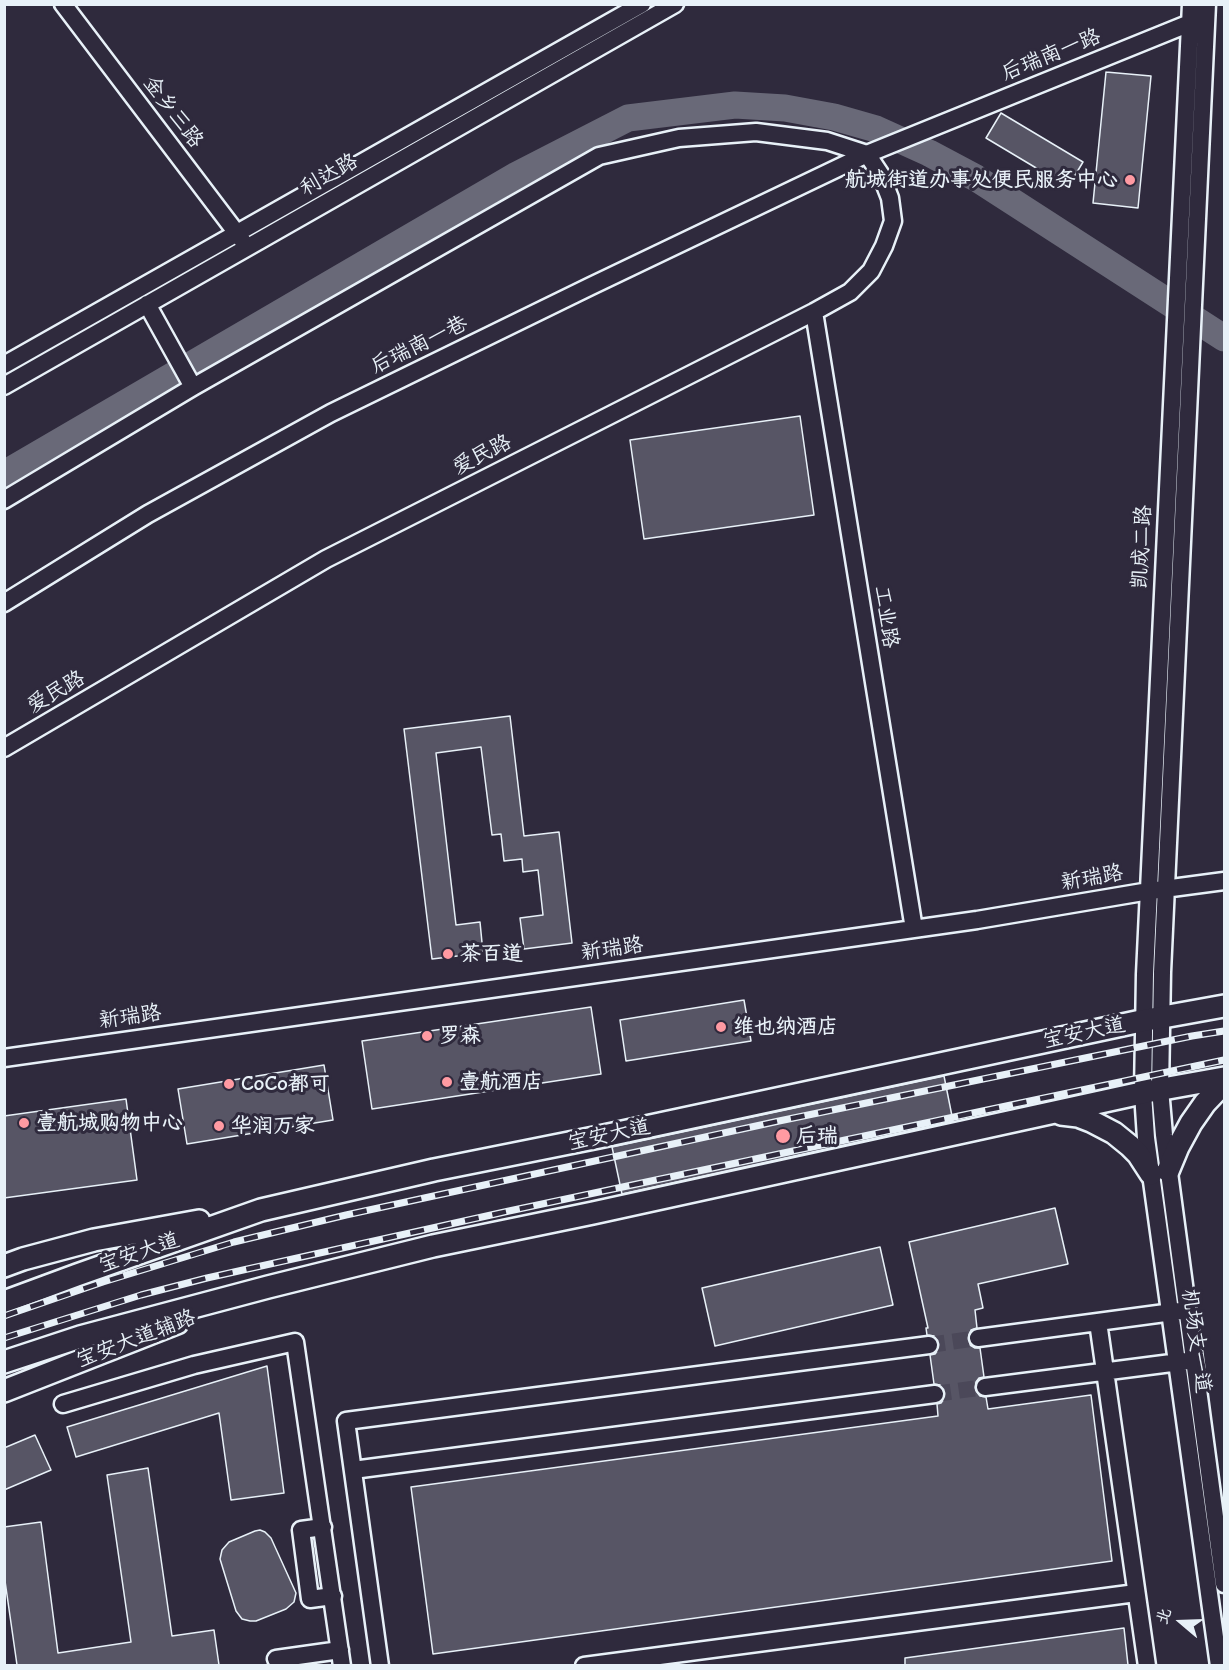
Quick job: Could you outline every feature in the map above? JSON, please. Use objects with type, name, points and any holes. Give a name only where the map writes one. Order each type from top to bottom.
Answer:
[{"type":"main road","name":"宝安大道","points":[[4,1302],[261,1210],[434,1170],[1224,1006]]},
{"type":"main road","points":[[4,1362],[80,1336],[433,1246],[1048,1113],[1224,1078]]},
{"type":"main road","points":[[1048,1113],[1078,1116],[1114,1133],[1160,1173],[1176,1153],[1191,1123],[1205,1103],[1224,1083]]},
{"type":"main road","points":[[4,1266],[23,1258],[94,1240],[261,1210]]},
{"type":"main road","name":"宝安大道辅路","points":[[4,1391],[268,1287]]},
{"type":"street","name":"金乡三路","points":[[63,4],[248,248]]},
{"type":"street","name":"利达路","points":[[4,365],[642,4]]},
{"type":"street","name":"利达路","points":[[4,386],[675,4]]},
{"type":"street","name":"凯成二路","points":[[1152,1091],[1153,1019],[1149,891],[1191,4]]},
{"type":"street","name":"凯成二路","points":[[1153,1019],[1166,888],[1207,4]]},
{"type":"street","name":"后瑞南一路","points":[[867,154],[1190,23]]},
{"type":"street","points":[[4,500],[194,387],[599,156],[679,138],[756,132],[826,141],[867,154]]},
{"type":"street","name":"爱民路","points":[[4,748],[326,560],[850,292],[871,271],[884,246],[892,221],[890,198],[881,175],[867,154]]},
{"type":"street","name":"后瑞南一巷","points":[[4,603],[148,514],[331,414],[867,154]]},
{"type":"street","points":[[147,304],[194,387]]},
{"type":"street","name":"工业路","points":[[814,312],[914,929]]},
{"type":"street","name":"新瑞路","points":[[4,1058],[914,929],[1166,888],[1224,881]]},
{"type":"street","name":"机场支一道","points":[[1152,1091],[1163,1128],[1160,1173],[1170,1312],[1219,1630],[1219,1665]]},
{"type":"street","name":"机场支一道","points":[[1160,1173],[1187,1310],[1224,1584]]},
{"type":"street","points":[[978,1338],[1187,1310]]},
{"type":"street","points":[[1098,1322],[1147,1665]]},
{"type":"street","points":[[63,1404],[194,1365],[295,1342],[341,1658],[276,1659]]},
{"type":"street","points":[[380,1665],[346,1421],[929,1345]]},
{"type":"street","points":[[985,1387],[1194,1360]]},
{"type":"street","points":[[353,1470],[935,1394]]},
{"type":"street","points":[[323,1527],[300,1530],[310,1599],[333,1596]]},
{"type":"street","points":[[584,1665],[1136,1593]]},
{"type":"building","points":[[1106,72],[1151,76],[1138,208],[1093,203]]},
{"type":"building","points":[[1001,113],[1083,162],[1068,187],[986,138]]},
{"type":"building","points":[[800,416],[814,515],[644,539],[630,440]]},
{"type":"building","points":[[510,716],[524,836],[559,832],[572,943],[524,949],[520,918],[543,915],[538,870],[523,872],[522,859],[504,861],[501,834],[492,835],[481,747],[436,753],[456,925],[480,922],[483,953],[432,959],[404,729]]},
{"type":"building","points":[[744,1000],[751,1041],[626,1061],[620,1020]]},
{"type":"building","points":[[591,1007],[601,1074],[372,1109],[362,1041]]},
{"type":"building","points":[[324,1065],[333,1120],[187,1144],[178,1089]]},
{"type":"building","name":"后瑞","points":[[944,1076],[953,1121],[622,1194],[612,1147]]},
{"type":"building","points":[[126,1099],[137,1180],[4,1198],[4,1116]]},
{"type":"building","points":[[1055,1208],[1068,1264],[978,1284],[983,1308],[975,1310],[977,1328],[971,1330],[968,1339],[970,1345],[980,1348],[984,1377],[979,1378],[976,1382],[975,1389],[980,1396],[986,1397],[988,1409],[1091,1395],[1112,1561],[433,1654],[411,1487],[938,1416],[937,1404],[944,1399],[945,1392],[940,1385],[934,1384],[930,1355],[935,1354],[938,1350],[939,1343],[934,1336],[927,1335],[926,1328],[928,1328],[909,1242]]},
{"type":"building","points":[[880,1247],[893,1305],[715,1346],[702,1288]]},
{"type":"building","points":[[267,1366],[284,1493],[231,1500],[219,1413],[76,1457],[67,1427]]},
{"type":"building","points":[[35,1435],[51,1470],[4,1490],[4,1448]]},
{"type":"building","points":[[148,1468],[172,1636],[214,1630],[219,1665],[17,1665],[4,1574],[4,1527],[41,1522],[58,1653],[131,1642],[107,1475]]},
{"type":"building","points":[[260,1530],[271,1538],[296,1593],[294,1602],[286,1609],[256,1621],[250,1621],[242,1619],[236,1611],[220,1559],[222,1550],[229,1542]]},
{"type":"building","points":[[1124,1628],[1128,1665],[905,1665],[905,1658]]},
{"type":"waterway","points":[[4,474],[517,175],[628,118],[735,105],[785,108],[834,117],[876,129],[929,153],[976,178],[1224,338]]},
{"type":"tunnel","points":[[929,1345],[978,1338]]},
{"type":"tunnel","points":[[935,1394],[985,1387]]},
{"type":"railway","points":[[4,1316],[103,1282],[234,1242],[346,1215],[779,1121],[1224,1031]]},
{"type":"railway","points":[[4,1338],[141,1295],[207,1278],[509,1211],[1224,1060]]},
{"type":"place","name":"航城街道办事处便民服务中心","points":[[1130,180]]},
{"type":"place","name":"茶百道","points":[[448,954]]},
{"type":"place","name":"维也纳酒店","points":[[721,1027]]},
{"type":"place","name":"罗森","points":[[427,1036]]},
{"type":"place","name":"壹航酒店","points":[[447,1082]]},
{"type":"place","name":"CoCo都可","points":[[229,1084]]},
{"type":"place","name":"壹航城购物中心","points":[[24,1123]]},
{"type":"place","name":"华润万家","points":[[219,1126]]},
{"type":"place","name":"后瑞","points":[[783,1136]]}]
